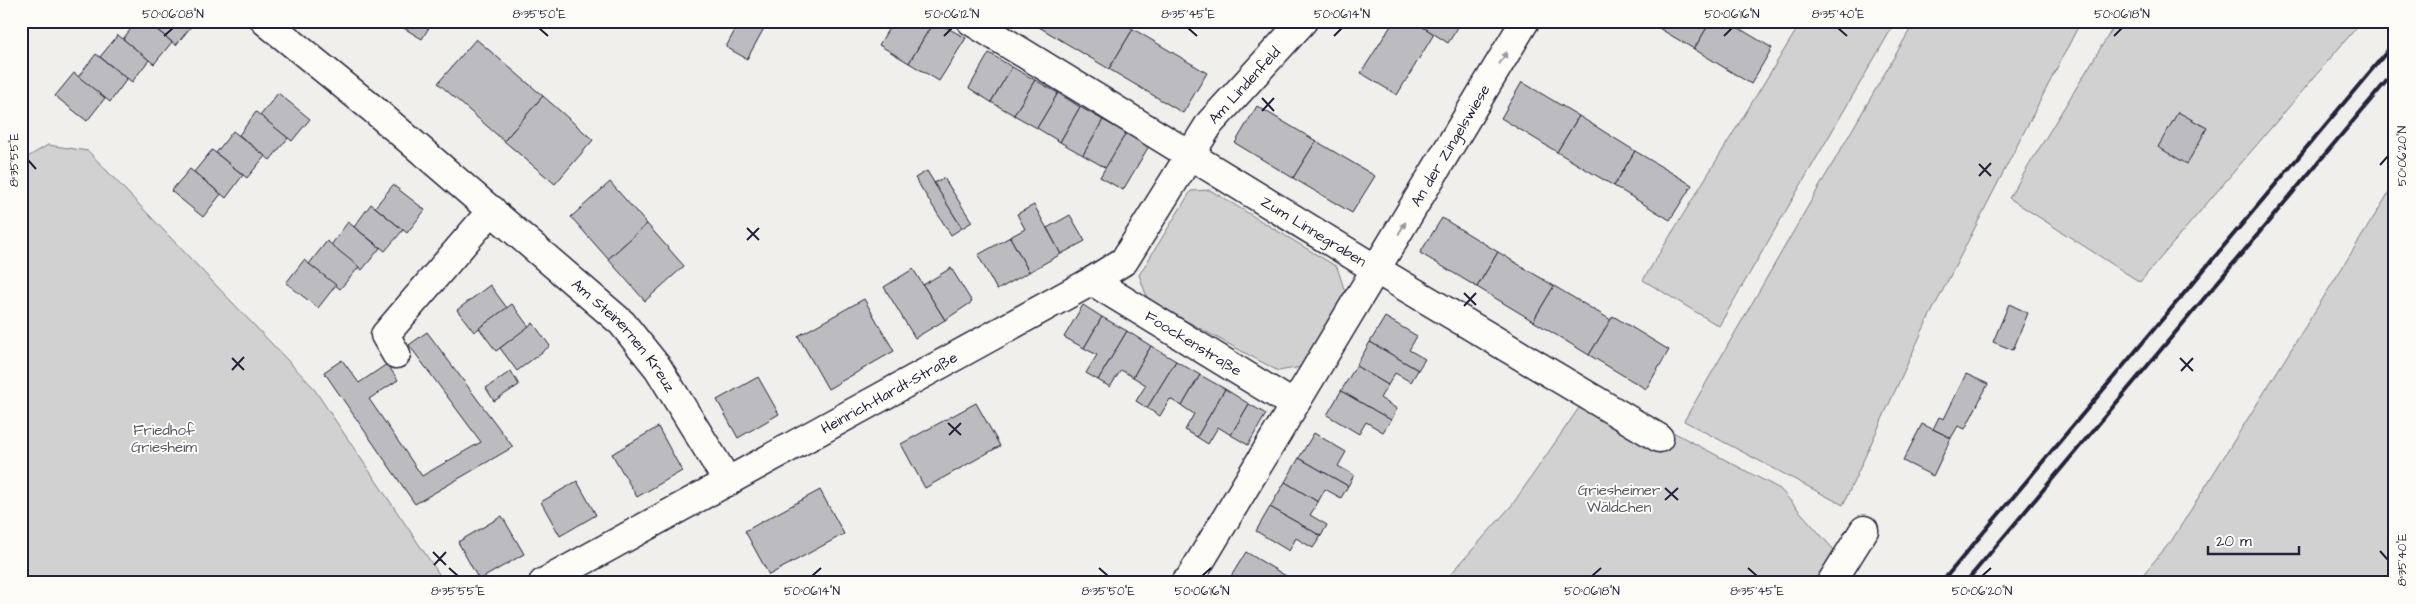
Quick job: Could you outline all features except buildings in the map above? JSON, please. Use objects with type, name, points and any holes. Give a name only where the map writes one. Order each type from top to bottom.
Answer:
[{"type":"street","name":"Am Steinernen Kreuz","points":[[265,21],[373,109],[622,323],[658,368],[728,482]]},
{"type":"street","name":"Zum Linnegraben","points":[[970,21],[1377,270],[1659,438]]},
{"type":"street","name":"Am Lindenfeld","points":[[1190,155],[1210,123],[1304,21]]},
{"type":"street","name":"An der Zingelswiese","points":[[1377,270],[1525,21]]},
{"type":"street","name":"Heinrich-Hardt-Straße","points":[[543,583],[1092,281],[1124,261],[1190,155]]},
{"type":"street","points":[[396,354],[386,334],[492,210]]},
{"type":"street","points":[[1185,583],[1189,580],[1377,270]]},
{"type":"street","name":"Foockenstraße","points":[[1092,281],[1294,405]]},
{"type":"street","points":[[1831,583],[1864,530]]},
{"type":"green space","points":[[1802,21],[1896,21],[1719,326],[1643,280]]},
{"type":"green space","points":[[1915,21],[2081,21],[1926,323],[1843,505],[1684,421]]},
{"type":"green space","points":[[2117,21],[2362,21],[2140,282],[2009,198]]},
{"type":"green space","name":"Friedhof Griesheim","points":[[48,145],[88,151],[312,386],[445,583],[21,583],[21,161]]},
{"type":"green space","points":[[2395,183],[2395,583],[2136,583],[2172,540]]},
{"type":"green space","points":[[1210,190],[1337,267],[1345,292],[1302,367],[1278,371],[1148,300],[1139,275],[1191,191]]},
{"type":"green space","name":"Griesheimer Wäldchen","points":[[1592,389],[1780,489],[1834,550],[1818,583],[1443,583],[1512,505]]},
{"type":"railway","points":[[1941,583],[2395,42]]},
{"type":"railway","points":[[1965,583],[2395,71]]}]
